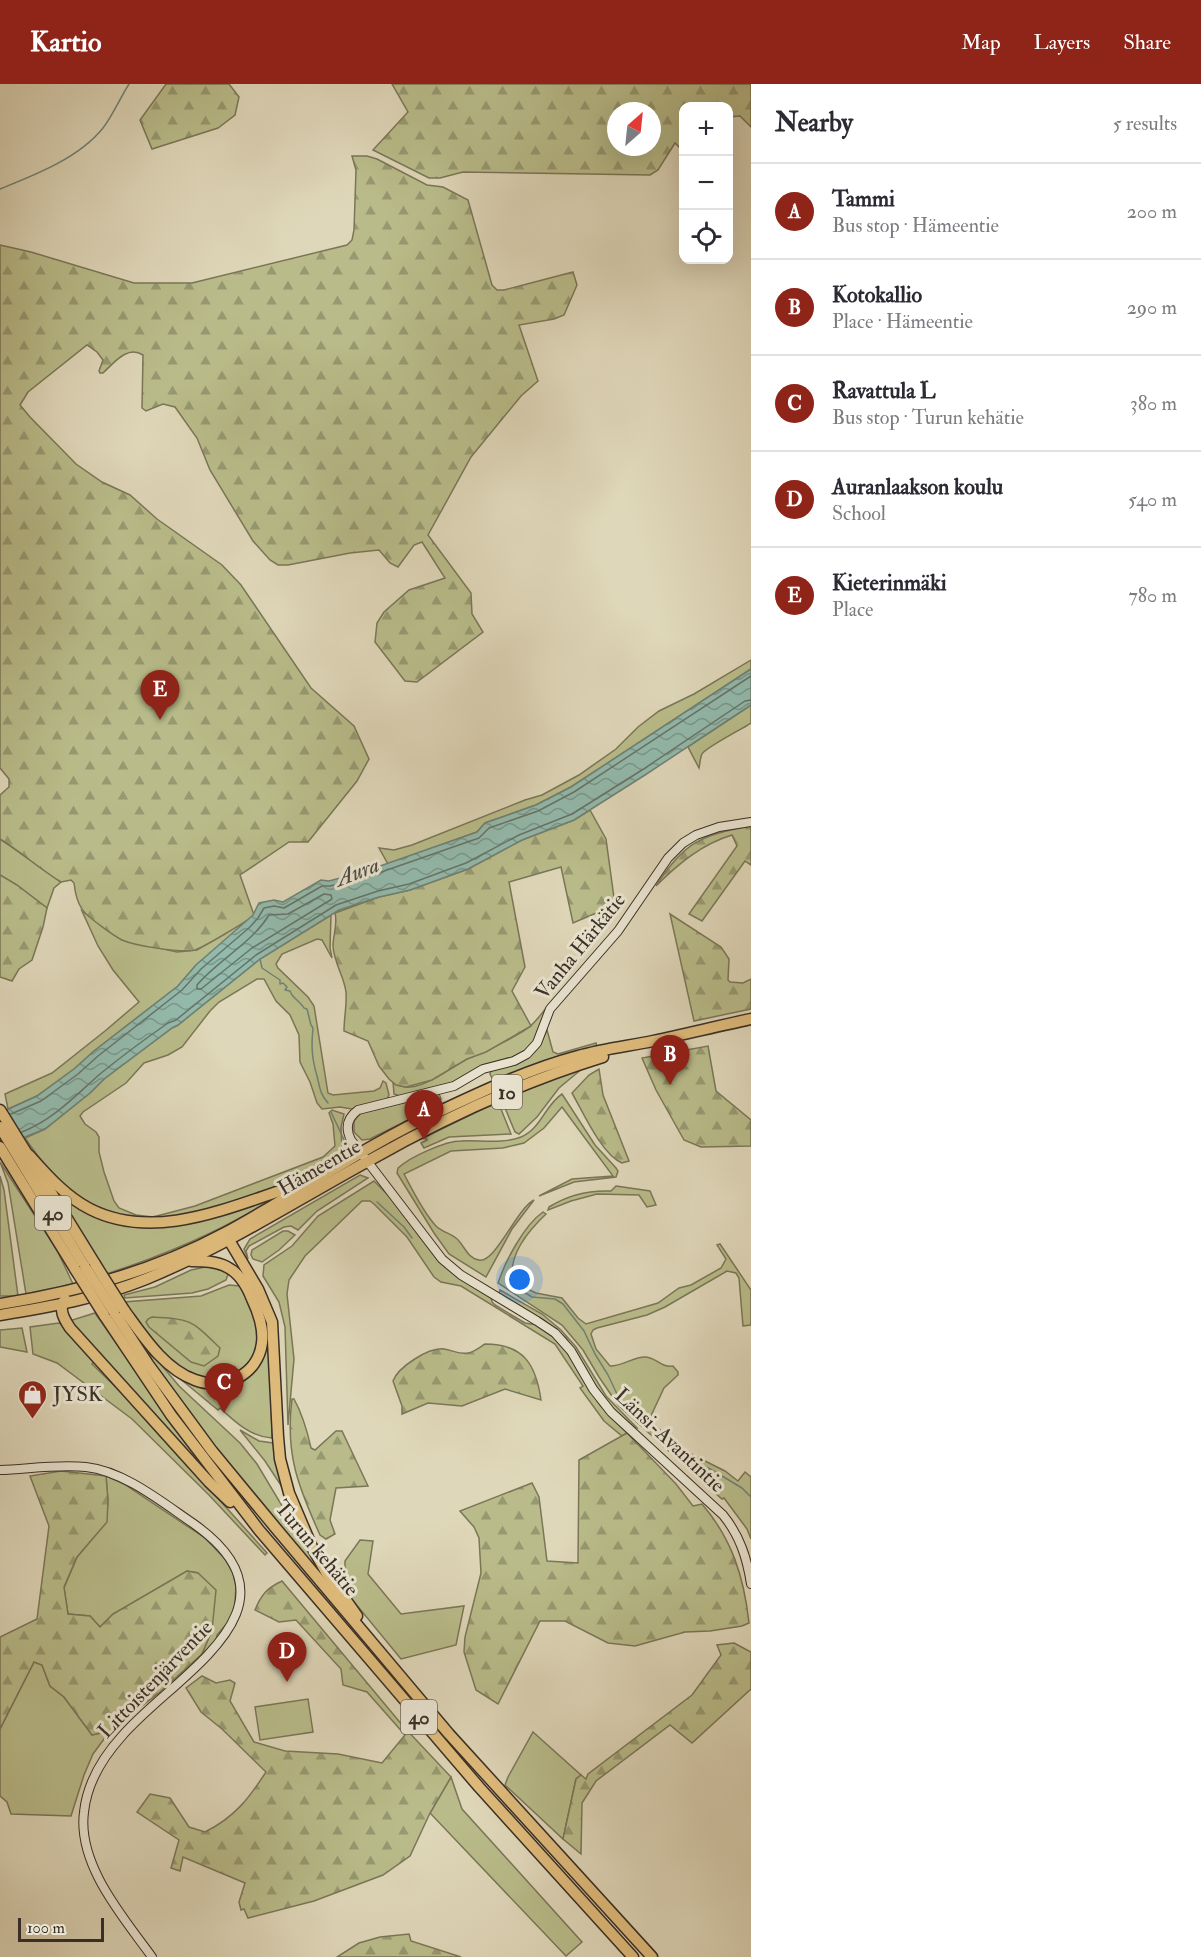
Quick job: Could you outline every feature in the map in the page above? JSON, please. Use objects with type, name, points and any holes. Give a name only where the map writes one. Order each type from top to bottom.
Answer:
[{"type":"highway","name":"Hämeentie","points":[[0,1304],[73,1289],[162,1262],[227,1237],[316,1180],[364,1156],[553,1073],[654,1040],[751,1019]]},
{"type":"highway","points":[[0,1110],[20,1160],[114,1313],[158,1354],[189,1378],[206,1383],[220,1383],[242,1376],[256,1362],[263,1341],[258,1314],[249,1291],[241,1279],[225,1266],[213,1262],[187,1260]]},
{"type":"highway","name":"Turun kehätie","points":[[0,1127],[114,1313],[171,1415],[259,1530],[526,1840],[633,1957]]},
{"type":"highway","name":"Turun kehätie","points":[[0,1147],[20,1160]]},
{"type":"highway","name":"Hämeentie","points":[[0,1315],[63,1314],[109,1292],[145,1280],[187,1260],[364,1156]]},
{"type":"highway","points":[[20,1160],[79,1202],[101,1214],[134,1222],[156,1223],[201,1215],[316,1180]]},
{"type":"highway","points":[[227,1237],[258,1289],[273,1322],[278,1437],[284,1477],[295,1511],[326,1572],[390,1663]]},
{"type":"highway","points":[[73,1289],[63,1314],[90,1352],[209,1482],[259,1530]]},
{"type":"highway","name":"Turun kehätie","points":[[114,1313],[218,1459],[449,1734],[652,1957]]},
{"type":"highway","points":[[582,1901],[626,1957]]},
{"type":"highway","points":[[633,1937],[657,1957]]},
{"type":"street","name":"Vanha Härkätie","points":[[364,1156],[351,1140],[348,1132],[351,1115],[364,1108],[454,1086],[483,1069],[514,1061],[528,1054],[537,1043],[550,1009],[618,931],[668,858],[683,843],[696,835],[719,827],[751,822]]},
{"type":"street","name":"Länsi-Avantintie","points":[[364,1156],[442,1259],[461,1275],[555,1334],[571,1351],[593,1389],[611,1412],[723,1515],[734,1529],[742,1546],[751,1584]]},
{"type":"street","name":"Littoistenjärventie","points":[[0,1470],[88,1467],[117,1475],[208,1534],[224,1550],[237,1575],[241,1599],[234,1620],[200,1664],[139,1718],[116,1743],[92,1781],[85,1806],[84,1833],[97,1875],[108,1896],[152,1957]]},
{"type":"green space","points":[[166,84],[229,84],[239,97],[235,115],[218,128],[152,149],[140,120]]},
{"type":"green space","points":[[392,84],[751,84],[751,127],[740,116],[733,117],[733,102],[679,102],[679,147],[675,143],[658,170],[650,175],[463,172],[440,178],[429,178],[373,150],[408,112]]},
{"type":"green space","points":[[352,156],[377,159],[427,185],[443,187],[468,200],[492,285],[497,290],[573,272],[577,285],[564,315],[519,325],[538,381],[521,396],[471,457],[428,535],[471,593],[472,614],[483,632],[417,682],[405,681],[375,642],[377,623],[384,612],[409,590],[445,578],[422,542],[414,545],[398,567],[390,563],[379,550],[288,565],[278,565],[270,560],[253,541],[210,470],[197,438],[175,407],[163,404],[146,411],[142,408],[143,355],[137,352],[121,356],[103,373],[100,373],[103,360],[87,345],[28,392],[20,405],[76,464],[102,482],[130,495],[157,519],[222,565],[241,585],[311,688],[354,726],[369,759],[357,781],[308,842],[289,842],[240,875],[254,915],[195,950],[147,947],[122,940],[94,921],[79,903],[74,883],[71,880],[61,882],[0,839],[0,795],[9,787],[9,779],[0,768],[0,245],[134,283],[192,283],[347,245],[352,240],[354,230],[356,170]]},
{"type":"green space","points":[[751,660],[751,669],[571,787],[536,805],[485,823],[477,832],[388,864],[379,848],[394,850],[412,845],[542,795],[579,775],[616,749],[638,727],[659,711],[694,694]]},
{"type":"green space","points":[[751,705],[751,723],[705,751],[701,756],[699,768],[688,747]]},
{"type":"green space","points":[[590,810],[606,839],[615,905],[573,923],[561,867],[509,882],[525,967],[512,991],[531,1026],[432,1080],[406,1087],[396,1085],[379,1066],[368,1041],[344,1031],[346,992],[334,952],[335,913],[468,869],[522,840],[574,820]]},
{"type":"green space","points":[[751,826],[751,865],[745,861],[702,921],[689,914],[737,846],[732,835],[691,856],[656,886],[676,859],[695,843],[719,833]]},
{"type":"green space","points":[[0,839],[61,882],[54,888],[47,908],[0,875]]},
{"type":"green space","points":[[0,875],[47,908],[32,960],[19,969],[12,981],[0,977]]},
{"type":"green space","points":[[82,911],[122,940],[177,952],[197,950],[230,929],[246,923],[196,965],[178,986],[74,1069],[37,1096],[8,1109],[5,1094],[52,1073],[139,1002],[113,970],[98,946]]},
{"type":"green space","points":[[670,914],[721,947],[729,959],[728,980],[730,982],[743,983],[751,979],[751,1009],[694,1021]]},
{"type":"green space","points":[[331,915],[332,958],[322,940],[317,939],[282,954],[276,964],[314,1006],[328,1093],[333,1095],[374,1091],[380,1088],[383,1081],[386,1083],[389,1095],[387,1099],[352,1109],[340,1107],[322,1109],[317,1103],[300,1062],[299,1035],[290,1015],[276,1001],[264,979],[257,979],[219,1002],[182,1047],[168,1055],[144,1063],[126,1083],[80,1116],[99,1137],[99,1152],[114,1201],[119,1208],[136,1215],[153,1217],[195,1206],[323,1157],[335,1146],[333,1124],[329,1113],[332,1110],[344,1114],[341,1127],[342,1150],[333,1159],[313,1173],[277,1187],[192,1214],[155,1220],[114,1213],[83,1199],[70,1190],[35,1153],[25,1138],[45,1129],[104,1079],[178,1025],[260,959]]},
{"type":"green space","points":[[547,1007],[537,1040],[527,1051],[454,1082],[400,1096],[394,1094],[393,1082],[411,1087],[432,1080],[461,1062],[521,1033],[533,1024]]},
{"type":"green space","points":[[547,1030],[553,1052],[558,1054],[596,1043],[597,1047],[499,1080],[492,1078],[491,1070],[519,1062],[532,1055]]},
{"type":"green space","points":[[708,1046],[716,1091],[751,1120],[751,1146],[701,1147],[684,1140],[656,1090],[642,1058]]},
{"type":"green space","points":[[583,1068],[559,1088],[537,1117],[519,1134],[515,1132],[505,1108],[506,1098]]},
{"type":"green space","points":[[599,1069],[603,1095],[629,1161],[622,1163],[600,1142],[572,1093],[589,1075]]},
{"type":"green space","points":[[439,1094],[441,1099],[431,1104],[432,1108],[370,1139],[362,1140],[354,1132],[354,1121],[361,1113]]},
{"type":"green space","points":[[562,1094],[595,1145],[618,1171],[616,1177],[574,1182],[539,1196],[572,1179],[613,1176],[562,1107],[544,1128],[524,1143],[503,1148],[451,1151],[404,1174],[436,1226],[457,1239],[470,1255],[479,1260],[485,1259],[492,1253],[520,1213],[534,1200],[512,1229],[486,1277],[449,1254],[397,1173],[398,1168],[419,1155],[446,1144],[521,1137],[538,1123],[551,1104]]},
{"type":"green space","points":[[493,1104],[501,1109],[511,1134],[449,1137],[424,1148],[421,1143],[427,1140],[425,1137]]},
{"type":"green space","points":[[0,1162],[57,1250],[73,1284],[26,1294],[8,1183]]},
{"type":"green space","points":[[360,1175],[368,1178],[317,1211],[298,1230],[291,1226],[284,1227],[249,1246],[246,1251],[248,1259],[244,1249],[250,1239]]},
{"type":"green space","points":[[0,1176],[4,1190],[18,1296],[0,1296]]},
{"type":"green space","points":[[374,1181],[390,1197],[439,1262],[459,1278],[491,1297],[495,1305],[525,1323],[537,1325],[551,1335],[569,1355],[600,1405],[627,1433],[622,1436],[604,1421],[580,1388],[583,1386],[555,1344],[461,1286],[441,1282],[434,1277],[407,1237],[370,1201],[362,1201],[305,1256],[289,1280],[287,1294],[294,1359],[288,1425],[285,1327],[279,1302],[263,1276],[264,1265],[292,1246],[318,1216]]},
{"type":"green space","points":[[616,1186],[650,1191],[656,1205],[647,1207],[639,1195],[597,1194],[548,1210],[549,1207],[571,1196],[594,1191],[611,1191]]},
{"type":"green space","points":[[50,1187],[79,1207],[139,1227],[280,1194],[196,1240],[106,1274]]},
{"type":"green space","points":[[543,1212],[546,1214],[526,1236],[516,1254],[512,1272],[513,1282],[536,1293],[562,1298],[578,1318],[586,1324],[658,1303],[679,1288],[691,1285],[721,1268],[726,1259],[717,1245],[720,1244],[751,1290],[751,1325],[743,1326],[739,1278],[736,1273],[727,1271],[665,1307],[647,1315],[597,1328],[591,1334],[596,1349],[610,1366],[645,1357],[673,1366],[678,1372],[678,1375],[664,1388],[649,1420],[683,1450],[725,1471],[738,1481],[745,1472],[751,1477],[751,1539],[747,1529],[724,1498],[722,1499],[618,1405],[583,1350],[562,1325],[498,1283],[516,1244]]},
{"type":"green space","points":[[283,1231],[295,1235],[262,1262],[253,1259],[252,1250]]},
{"type":"green space","points":[[210,1266],[229,1272],[226,1280],[208,1289],[192,1293],[125,1298],[124,1295],[155,1287],[191,1270]]},
{"type":"green space","points":[[229,1285],[240,1286],[254,1314],[258,1333],[257,1347],[245,1368],[223,1378],[211,1379],[198,1376],[177,1365],[152,1340],[124,1302],[201,1296]]},
{"type":"green space","points":[[500,1290],[542,1314],[561,1330],[576,1347],[606,1396],[637,1428],[612,1408],[598,1390],[566,1338],[544,1320],[499,1293]]},
{"type":"green space","points":[[95,1313],[213,1481],[69,1321]]},
{"type":"green space","points":[[152,1317],[183,1320],[196,1326],[220,1348],[218,1356],[204,1366],[191,1362],[149,1327],[146,1322]]},
{"type":"green space","points":[[264,1317],[270,1351],[272,1438],[257,1435],[244,1428],[178,1377],[203,1386],[250,1371]]},
{"type":"green space","points":[[59,1323],[66,1328],[94,1362],[92,1364],[137,1408],[267,1553],[265,1555],[209,1495],[132,1419],[57,1363],[33,1354],[30,1327]]},
{"type":"green space","points":[[22,1328],[27,1352],[0,1347],[0,1330]]},
{"type":"green space","points":[[485,1344],[510,1348],[519,1352],[526,1359],[536,1376],[541,1400],[505,1389],[462,1406],[428,1403],[402,1414],[402,1406],[393,1381],[407,1364],[430,1351],[444,1349],[465,1353],[472,1352]]},
{"type":"green space","points":[[148,1349],[179,1386],[240,1443],[257,1464],[321,1571],[341,1599],[215,1448],[160,1373]]},
{"type":"green space","points":[[292,1399],[302,1417],[311,1448],[315,1450],[336,1431],[342,1431],[368,1486],[336,1488],[330,1520],[335,1534],[326,1539],[320,1535],[305,1501],[295,1469],[290,1437]]},
{"type":"green space","points":[[240,1430],[259,1441],[273,1443],[286,1493],[265,1461]]},
{"type":"green space","points":[[627,1433],[676,1484],[693,1506],[702,1504],[721,1531],[740,1574],[749,1623],[710,1631],[685,1632],[635,1646],[608,1643],[565,1621],[540,1621],[498,1704],[476,1690],[464,1652],[465,1637],[481,1573],[479,1538],[474,1527],[460,1511],[532,1483],[539,1497],[547,1561],[578,1563],[579,1460]]},
{"type":"green space","points":[[61,1471],[106,1476],[108,1501],[107,1522],[77,1557],[64,1587],[68,1614],[90,1616],[100,1627],[113,1614],[187,1571],[198,1573],[216,1590],[212,1630],[202,1654],[160,1692],[110,1731],[92,1735],[64,1697],[50,1686],[42,1665],[34,1662],[0,1729],[0,1637],[37,1619],[49,1526],[30,1476]]},
{"type":"green space","points":[[106,1476],[124,1484],[205,1538],[225,1559],[233,1573],[236,1587],[234,1615],[217,1635],[216,1641],[202,1654],[212,1630],[198,1573],[187,1571],[113,1614],[100,1627],[90,1616],[68,1614],[64,1588],[77,1557],[106,1522],[108,1501]]},
{"type":"green space","points":[[360,1540],[373,1541],[368,1574],[401,1614],[464,1606],[456,1645],[401,1659],[346,1592],[320,1556],[323,1555],[335,1568],[345,1571],[345,1561]]},
{"type":"green space","points":[[282,1581],[403,1726],[451,1777],[430,1813],[410,1856],[383,1875],[314,1901],[248,1918],[244,1909],[241,1910],[239,1902],[245,1883],[183,1857],[180,1871],[171,1868],[179,1840],[137,1812],[150,1794],[170,1798],[189,1827],[205,1832],[233,1813],[254,1790],[266,1772],[201,1712],[186,1688],[202,1676],[216,1683],[230,1680],[235,1683],[230,1701],[254,1742],[285,1751],[338,1754],[382,1763],[405,1735],[367,1692],[343,1685],[341,1669],[296,1620],[279,1622],[255,1610],[265,1592]]},
{"type":"green space","points":[[734,1643],[751,1652],[751,1689],[692,1743],[670,1725],[596,1781],[582,1803],[581,1854],[563,1839],[576,1779],[581,1775],[586,1779],[588,1774],[692,1695],[721,1655],[717,1645]]},
{"type":"green space","points":[[34,1662],[42,1665],[50,1686],[64,1697],[92,1735],[110,1731],[93,1754],[71,1816],[11,1814],[7,1802],[0,1796],[0,1729]]},
{"type":"green space","points":[[308,1699],[313,1732],[260,1740],[255,1707]]},
{"type":"green space","points":[[533,1732],[581,1775],[576,1779],[563,1839],[505,1785]]},
{"type":"green space","points":[[451,1777],[462,1809],[582,1942],[566,1956],[430,1813]]},
{"type":"green space","points":[[409,1934],[411,1941],[461,1957],[337,1957],[359,1943],[380,1937]]},
{"type":"water","points":[[751,669],[751,705],[645,775],[574,820],[522,840],[468,869],[410,890],[339,910],[260,959],[178,1025],[104,1079],[45,1129],[0,1147],[0,1113],[37,1096],[178,986],[196,965],[253,915],[259,903],[274,900],[283,902],[321,880],[329,881],[363,872],[477,832],[485,823],[536,805],[571,787]]},
{"type":"waterway","points":[[0,189],[56,164],[82,148],[103,128],[129,84]]},
{"type":"waterway","points":[[260,959],[262,968],[280,980],[280,984],[283,983],[287,987],[285,990],[290,991],[292,996],[307,1009],[313,1028],[314,1064],[323,1097],[328,1103]]},
{"type":"waterway","points":[[331,1112],[346,1144]]},
{"type":"waterway","points":[[377,1202],[404,1227],[412,1238]]},
{"type":"waterway","points":[[511,1284],[532,1297],[555,1299],[563,1304],[584,1331],[617,1394],[628,1408],[644,1419]]},
{"type":"waterway","points":[[648,1422],[679,1454],[712,1470],[742,1488],[751,1497]]},
{"type":"place","name":"Kieterinmäki","points":[[160,720]]},
{"type":"place","name":"Kotokallio","points":[[670,1085]]},
{"type":"place","name":"Tammi","points":[[424,1140]]},
{"type":"place","name":"Ravattula L","points":[[224,1413]]},
{"type":"place","name":"JYSK","points":[[32,1420]]},
{"type":"place","name":"Auranlaakson koulu","points":[[287,1682]]},
{"type":"water label","name":"Aura","points":[[357,871]]}]
